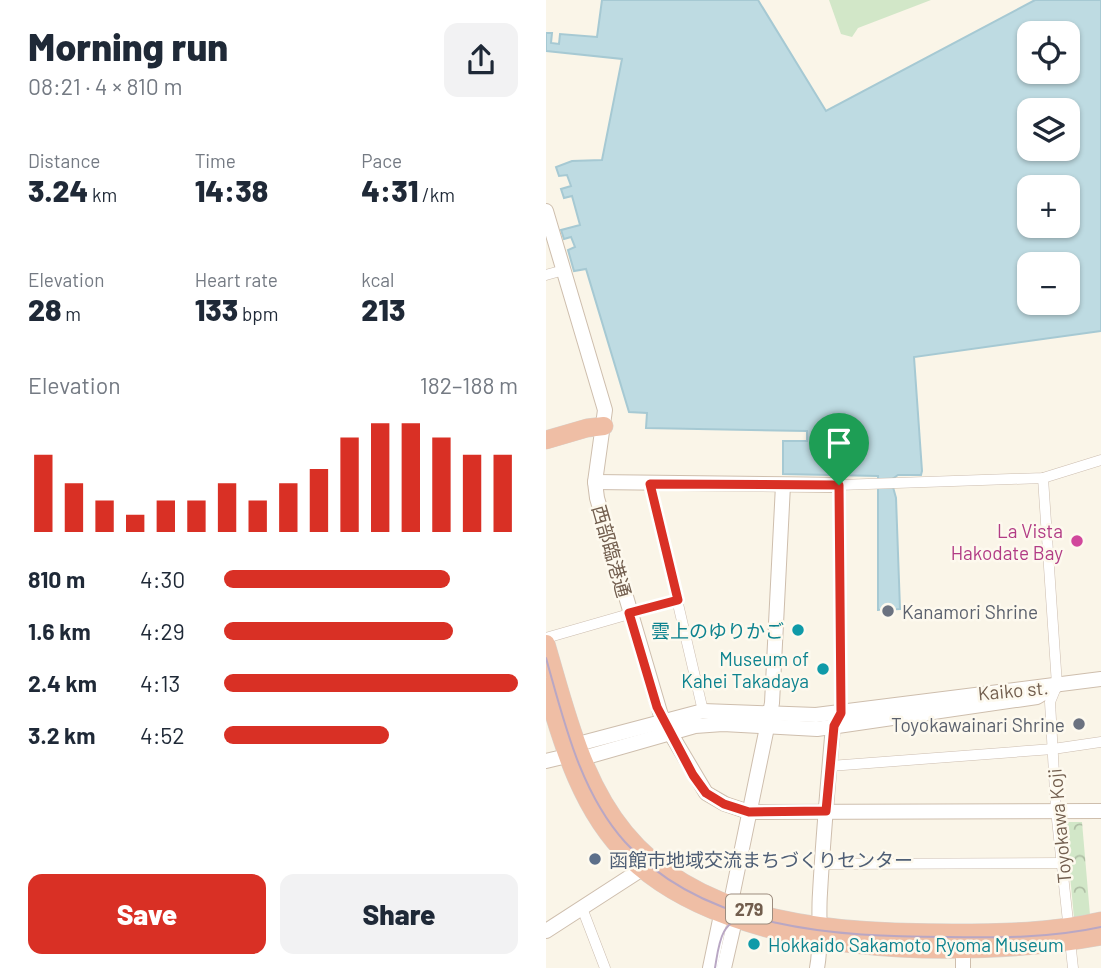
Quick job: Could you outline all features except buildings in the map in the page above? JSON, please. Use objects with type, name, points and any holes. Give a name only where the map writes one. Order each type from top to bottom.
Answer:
[{"type":"highway","points":[[546,440],[604,426]]},
{"type":"highway","name":"279","points":[[546,644],[576,753],[606,806],[638,848],[675,879],[729,913]]},
{"type":"highway","name":"279","points":[[546,687],[576,753],[601,821],[619,847],[674,894],[729,913],[820,933],[910,933],[963,940],[1070,934],[1101,936]]},
{"type":"highway","name":"279","points":[[1070,934],[1101,921]]},
{"type":"street","name":"西部臨港通","points":[[546,211],[605,410],[595,482],[629,613],[666,726],[706,793],[724,804],[749,812]]},
{"type":"street","points":[[546,275],[564,270]]},
{"type":"street","points":[[595,482],[845,485],[1044,478],[1101,460]]},
{"type":"street","name":"Toyokawa Koji","points":[[1044,478],[1057,685],[1050,702],[1056,810],[1073,968]]},
{"type":"street","points":[[650,484],[703,711]]},
{"type":"street","points":[[724,968],[729,913],[769,721],[783,485]]},
{"type":"street","points":[[817,968],[830,766],[834,726],[841,713],[845,485]]},
{"type":"street","points":[[546,638],[678,600]]},
{"type":"street","points":[[1057,685],[1101,679],[1101,684]]},
{"type":"street","name":"Kaiko st.","points":[[666,726],[769,721],[1057,685]]},
{"type":"street","name":"Kaiko st.","points":[[546,761],[666,726],[703,711],[769,721],[834,726],[1037,697],[1057,685]]},
{"type":"street","points":[[830,766],[1053,749],[1101,742]]},
{"type":"street","points":[[749,812],[1101,810]]},
{"type":"street","points":[[822,864],[1062,863]]},
{"type":"street","points":[[546,931],[642,869]]},
{"type":"street","points":[[582,908],[605,968]]},
{"type":"street","points":[[710,968],[729,913]]},
{"type":"street","points":[[963,940],[963,968]]},
{"type":"green space","points":[[829,0],[931,0],[858,28],[852,37],[841,34]]},
{"type":"green space","points":[[1065,822],[1082,822],[1090,915],[1074,918]]},
{"type":"water","points":[[602,0],[758,0],[826,111],[1035,0],[1101,0],[1101,331],[914,357],[922,471],[921,475],[898,475],[891,480],[896,498],[900,609],[878,610],[878,476],[783,474],[783,441],[807,441],[807,431],[646,428],[647,413],[629,412],[586,269],[574,271],[568,250],[575,247],[571,237],[564,239],[561,230],[580,225],[572,196],[564,198],[561,189],[571,186],[567,175],[559,176],[556,167],[572,161],[602,160],[622,59],[546,51],[546,33],[552,33],[551,43],[559,44],[560,34],[597,37]]},
{"type":"tram line","points":[[546,658],[575,755],[609,822],[625,842],[657,871],[693,894],[733,911],[775,922],[862,935],[1005,937],[1101,927]]},
{"type":"tram line","points":[[715,968],[720,942],[727,927],[740,918],[750,916]]},
{"type":"place","name":"La Vista Hakodate Bay","points":[[1077,541]]},
{"type":"place","name":"Kanamori Shrine","points":[[888,611]]},
{"type":"place","name":"雲上のゆりかご","points":[[798,630]]},
{"type":"place","name":"Museum of Kahei Takadaya","points":[[823,669]]},
{"type":"place","name":"Toyokawainari Shrine","points":[[1079,724]]},
{"type":"place","name":"函館市地域交流まちづくりセンター","points":[[595,859]]},
{"type":"place","name":"Hokkaido Sakamoto Ryoma Museum","points":[[754,944]]},
{"type":"route","points":[[650,484],[839,485],[841,713],[834,726],[826,811],[741,810],[711,797],[693,775],[657,707],[629,613],[678,600],[650,484]]}]
